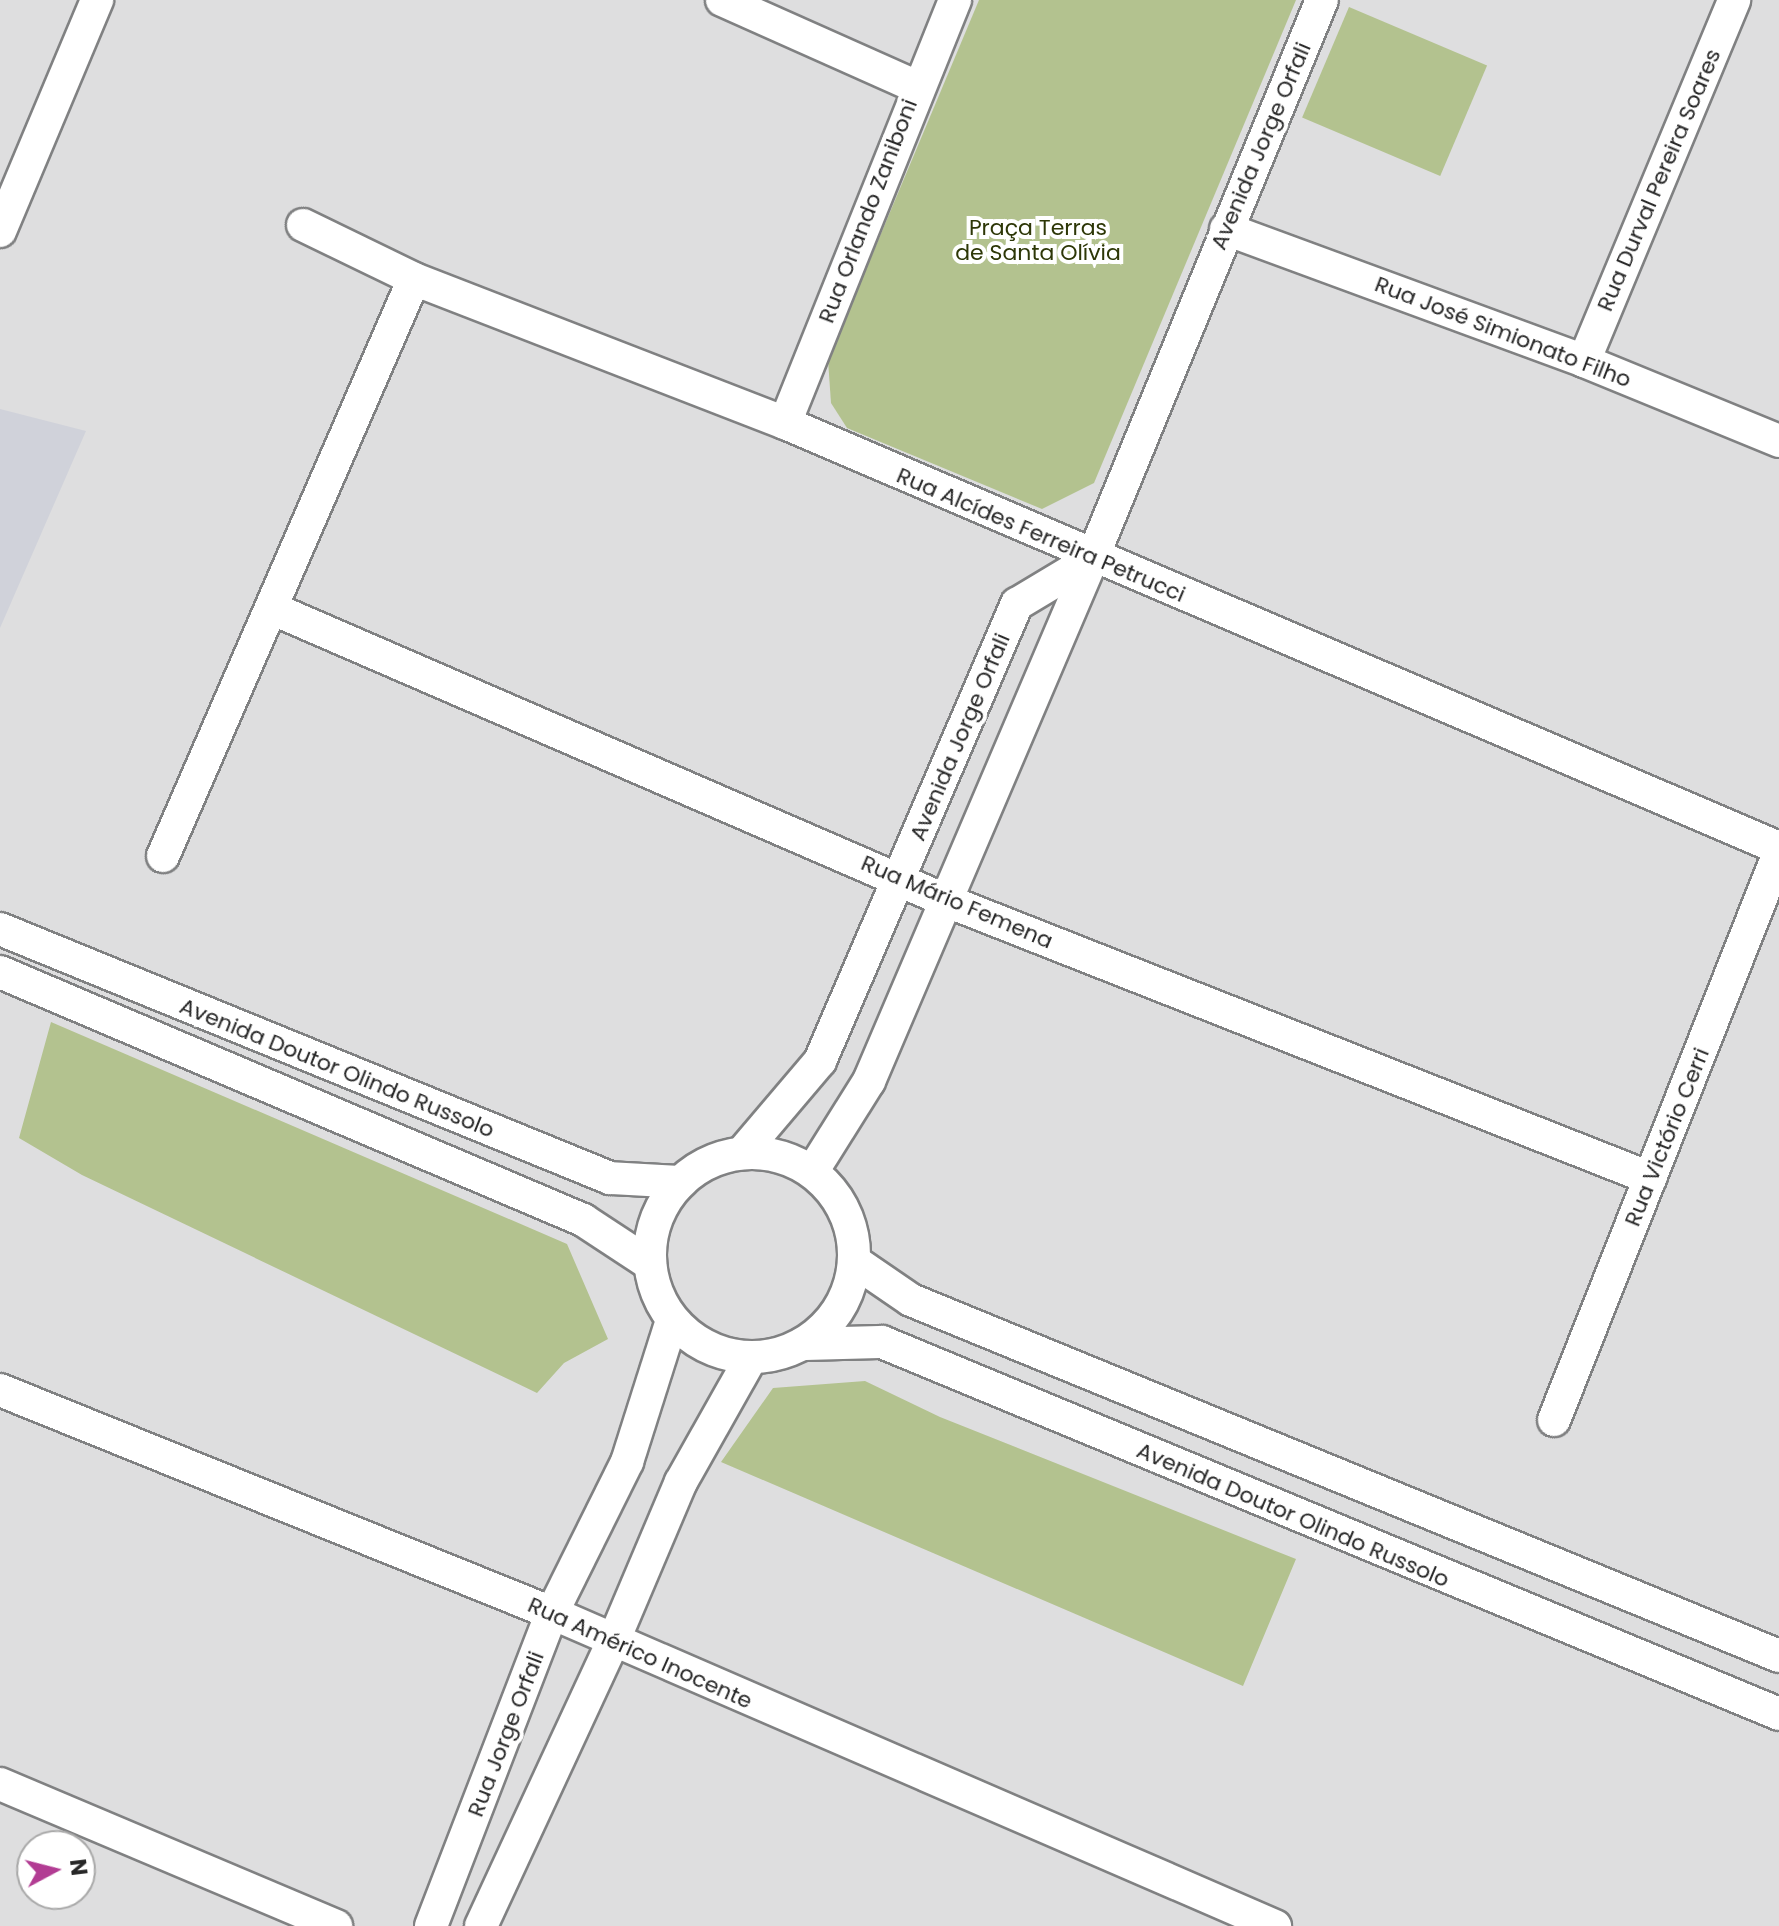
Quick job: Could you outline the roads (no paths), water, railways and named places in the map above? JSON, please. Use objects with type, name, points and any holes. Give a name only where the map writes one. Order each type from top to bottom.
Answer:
[{"type":"street","points":[[0,231],[97,0]]},
{"type":"street","points":[[722,0],[917,87]]},
{"type":"street","name":"Rua Orlando Zaniboni","points":[[785,423],[917,87],[955,0]]},
{"type":"street","name":"Avenida Jorge Orfali","points":[[812,1172],[869,1081],[1092,559],[1322,0]]},
{"type":"street","name":"Rua Durval Pereira Soares","points":[[1584,361],[1734,0]]},
{"type":"street","name":"Rua Alcídes Ferreira Petrucci","points":[[303,225],[414,279],[785,423],[1092,559],[1779,851]]},
{"type":"street","name":"Rua José Simionato Filho","points":[[1226,229],[1584,361],[1779,441]]},
{"type":"street","points":[[163,856],[414,279]]},
{"type":"street","name":"Avenida Jorge Orfali","points":[[742,1153],[820,1061],[1017,604],[1092,559]]},
{"type":"street","name":"Rua Mário Femena","points":[[271,608],[947,901],[1650,1178]]},
{"type":"street","name":"Rua Victório Cerri","points":[[1554,1420],[1779,851]]},
{"type":"street","name":"Avenida Doutor Olindo Russolo","points":[[0,929],[610,1178],[681,1182]]},
{"type":"street","name":"Avenida Doutor Olindo Russolo","points":[[0,972],[583,1220],[650,1264]]},
{"type":"street","points":[[742,1153],[778,1157],[812,1172],[841,1206],[850,1227],[854,1261],[847,1294],[829,1323],[803,1344],[751,1358],[721,1353],[695,1340],[672,1320],[657,1294],[650,1264],[652,1234],[662,1206],[681,1182],[709,1162],[742,1153]]},
{"type":"street","points":[[854,1261],[911,1300],[1770,1652],[1741,1698]]},
{"type":"street","name":"Rua Jorge Orfali","points":[[431,1926],[552,1613],[627,1462],[672,1320]]},
{"type":"street","name":"Avenida Doutor Olindo Russolo","points":[[803,1344],[882,1342],[1429,1573],[1779,1714]]},
{"type":"street","points":[[481,1926],[613,1642],[681,1482],[751,1358]]},
{"type":"street","name":"Rua Américo Inocente","points":[[0,1390],[552,1613],[1275,1926]]},
{"type":"street","points":[[1705,1682],[1723,1633]]},
{"type":"street","points":[[0,1784],[336,1926]]},
{"type":"park label","name":"Praça Terras de Santa Olívia","points":[[1038,240]]}]
